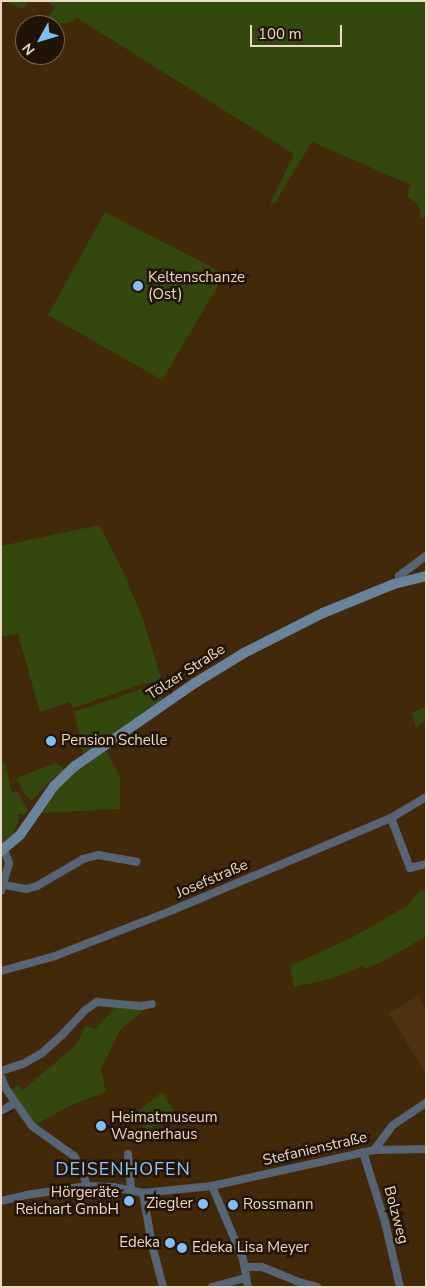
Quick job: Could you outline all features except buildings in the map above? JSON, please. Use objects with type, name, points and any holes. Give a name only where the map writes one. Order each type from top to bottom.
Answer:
[{"type":"main road","name":"Tölzer Straße","points":[[3,850],[20,835],[62,778],[74,766],[169,700],[220,667],[323,613],[400,582],[426,576]]},
{"type":"street","points":[[400,582],[399,576],[426,556]]},
{"type":"street","name":"Josefstraße","points":[[1,971],[55,956],[119,932],[391,818],[426,797]]},
{"type":"street","points":[[391,818],[410,868],[426,864]]},
{"type":"street","points":[[3,850],[9,863],[3,888],[26,889],[37,886],[83,859],[98,855],[136,862]]},
{"type":"street","points":[[1,1071],[23,1064],[42,1053],[62,1036],[84,1011],[97,1002],[141,1006],[152,1004]]},
{"type":"street","points":[[1,1077],[15,1103],[38,1132],[63,1146],[74,1156],[82,1170],[87,1186]]},
{"type":"street","points":[[1,1111],[15,1103]]},
{"type":"street","points":[[374,1150],[385,1134],[409,1113],[426,1103]]},
{"type":"street","points":[[385,1134],[393,1148]]},
{"type":"street","name":"Stefanienstraße","points":[[1,1202],[26,1195],[87,1186],[143,1193],[212,1186],[374,1150],[393,1148],[426,1149]]},
{"type":"street","name":"Bolzweg","points":[[363,1152],[385,1222],[400,1287]]},
{"type":"street","points":[[128,1154],[131,1191]]},
{"type":"street","points":[[212,1186],[245,1267],[245,1278],[248,1287]]},
{"type":"street","points":[[143,1193],[152,1245],[163,1287]]},
{"type":"street","points":[[245,1267],[262,1267],[296,1281],[317,1287]]},
{"type":"street","points":[[212,1287],[245,1278]]},
{"type":"shaded area","points":[[418,996],[426,1009],[426,1074],[389,1013]]},
{"type":"green space","points":[[4,1],[30,1],[22,9]]},
{"type":"green space","points":[[45,1],[426,1],[426,194],[424,199],[426,200],[426,216],[421,219],[418,204],[407,196],[411,185],[312,142],[275,203],[270,204],[294,154],[77,18],[65,23],[65,15],[49,15],[55,7]]},
{"type":"green space","points":[[105,212],[225,274],[162,380],[48,315]]},
{"type":"green space","points":[[99,525],[123,571],[144,622],[161,678],[159,681],[142,684],[73,708],[70,702],[40,712],[18,634],[1,637],[1,546]]},
{"type":"green space","points":[[154,685],[161,689],[162,702],[84,756],[74,712]]},
{"type":"green space","points":[[426,707],[426,720],[416,728],[412,712]]},
{"type":"green space","points":[[105,749],[120,776],[120,809],[42,813],[68,776]]},
{"type":"green space","points":[[5,762],[12,793],[16,790],[28,810],[25,815],[18,814],[18,823],[13,833],[1,845],[1,763]]},
{"type":"green space","points":[[56,763],[65,770],[52,779],[32,800],[26,796],[16,778]]},
{"type":"green space","points":[[421,889],[426,892],[426,936],[384,961],[365,969],[362,966],[334,978],[294,987],[290,966],[355,936],[408,905]]},
{"type":"green space","points":[[116,1006],[147,1008],[120,1030],[101,1070],[106,1092],[71,1105],[36,1125],[11,1090],[18,1085],[23,1090],[77,1044],[85,1026],[96,1029]]},
{"type":"green space","points":[[162,1092],[178,1117],[147,1130],[136,1113]]},
{"type":"waterway","points":[[1,1115],[12,1111]]},
{"type":"place","name":"Keltenschanze (Ost)","points":[[138,286]]},
{"type":"place","name":"Pension Schelle","points":[[51,741]]},
{"type":"place","name":"Heimatmuseum Wagnerhaus","points":[[101,1126]]},
{"type":"place","name":"Hörgeräte Reichart GmbH","points":[[129,1201]]},
{"type":"place","name":"Ziegler","points":[[203,1204]]},
{"type":"place","name":"Rossmann","points":[[233,1205]]},
{"type":"place","name":"Edeka","points":[[170,1243]]},
{"type":"place","name":"Edeka Lisa Meyer","points":[[182,1248]]},
{"type":"district","name":"DEISENHOFEN","points":[[123,1169]]}]
